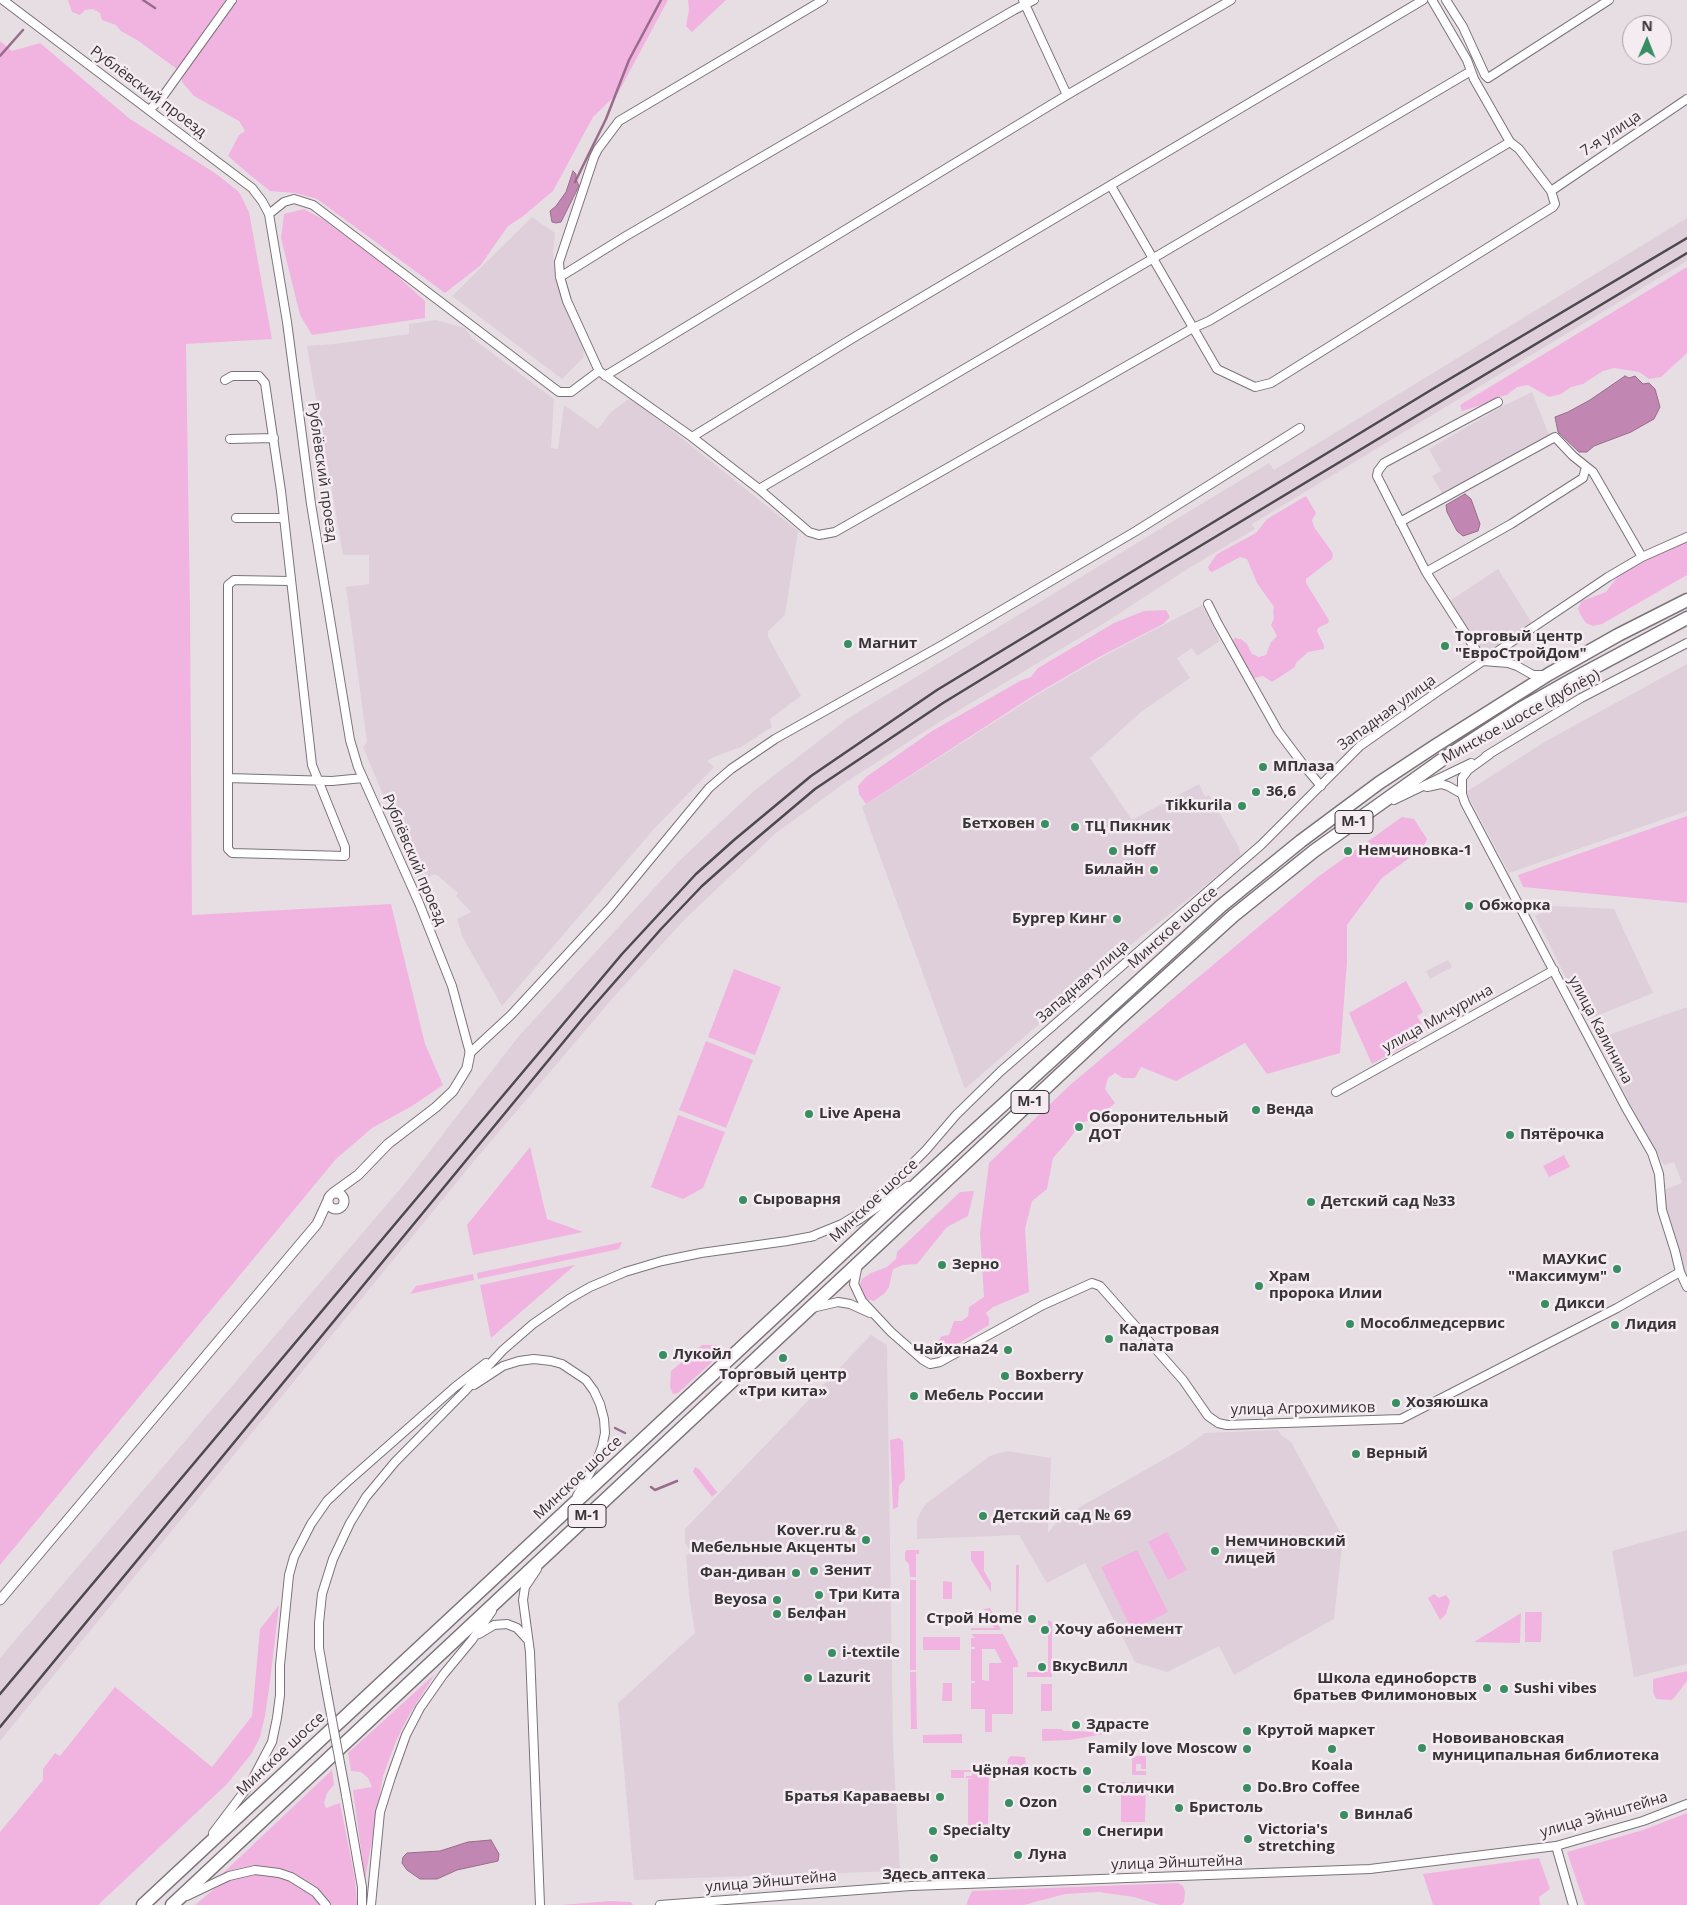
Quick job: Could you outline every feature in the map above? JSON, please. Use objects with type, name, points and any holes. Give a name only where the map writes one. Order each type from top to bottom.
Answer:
[{"type":"highway","name":"Минское шоссе","points":[[143,1905],[943,1159],[1221,906],[1274,861],[1379,783],[1549,674],[1618,635],[1687,600]]},
{"type":"highway","name":"Минское шоссе","points":[[172,1905],[1185,959],[1270,887],[1367,813],[1443,759],[1520,710],[1629,648],[1687,618]]},
{"type":"street","name":"Рублёвский проезд","points":[[3,0],[252,188],[269,214],[287,322],[311,504],[350,740],[363,778],[419,903],[452,986],[470,1053]]},
{"type":"street","points":[[150,110],[232,0]]},
{"type":"street","points":[[822,0],[619,122],[598,148],[594,157],[559,262],[560,277],[567,301],[602,373],[692,437],[759,489],[809,532],[819,535],[835,532],[1193,328],[1209,321],[1510,142]]},
{"type":"street","points":[[560,277],[1014,10],[1024,2],[1034,0]]},
{"type":"street","points":[[269,214],[284,202],[294,199],[313,205],[559,392],[571,392],[1066,96],[1231,0]]},
{"type":"street","points":[[692,437],[853,338],[1423,0]]},
{"type":"street","points":[[1111,186],[1216,369],[1255,387],[1271,383],[1553,208],[1555,199],[1551,191],[1519,149],[1510,142],[1474,79],[1467,60],[1432,0]]},
{"type":"street","points":[[1446,0],[1463,27],[1484,76],[1488,78],[1609,0]]},
{"type":"street","points":[[1024,2],[1066,96]]},
{"type":"street","points":[[759,489],[1471,71]]},
{"type":"street","name":"7-я улица","points":[[1551,191],[1687,99]]},
{"type":"street","points":[[225,380],[232,376],[259,376],[265,383],[281,490],[312,765],[345,847],[345,856],[232,854],[228,849],[228,585],[234,580],[290,581]]},
{"type":"street","points":[[1498,402],[1384,463],[1378,471],[1379,482],[1426,572],[1483,662],[1517,666],[1533,674],[1549,674]]},
{"type":"street","points":[[0,1600],[317,1224],[331,1197],[358,1175],[388,1144],[436,1107],[453,1091],[467,1068],[470,1053],[511,1016],[610,908],[709,788],[730,769],[774,740],[944,644],[1136,531],[1300,428]]},
{"type":"street","points":[[1400,522],[1555,437],[1593,472],[1642,556]]},
{"type":"street","points":[[230,439],[274,438]]},
{"type":"street","points":[[1426,572],[1511,524],[1583,478],[1586,473],[1586,467]]},
{"type":"street","points":[[236,518],[283,518]]},
{"type":"street","name":"Западная улица","points":[[810,1236],[842,1224],[860,1213],[886,1191],[926,1150],[956,1115],[1002,1071],[1261,845],[1360,746],[1571,602],[1642,556],[1687,537]]},
{"type":"street","points":[[1208,604],[1278,731],[1304,767],[1321,786]]},
{"type":"street","name":"Минское шоссе (дублёр)","points":[[1367,813],[1490,754],[1590,693],[1687,643]]},
{"type":"street","points":[[1462,794],[1462,778],[1468,770],[1490,754]]},
{"type":"street","points":[[228,778],[318,781],[363,778]]},
{"type":"street","points":[[1418,788],[1441,784],[1456,789],[1462,794]]},
{"type":"street","name":"улица Калинина","points":[[1462,794],[1626,1108],[1652,1154],[1659,1174],[1662,1210],[1680,1272],[1687,1287]]},
{"type":"street","name":"улица Мичурина","points":[[1336,1092],[1554,970]]},
{"type":"street","points":[[188,1863],[230,1812],[250,1784],[272,1742],[278,1718],[280,1665],[289,1574],[294,1557],[311,1524],[327,1501],[346,1483],[455,1387],[533,1324],[590,1287],[625,1272],[662,1260],[787,1242],[831,1232],[860,1219],[943,1159]]},
{"type":"street","points":[[317,1224],[342,1206],[358,1175]]},
{"type":"street","points":[[331,1197],[342,1195],[342,1206]]},
{"type":"street","points":[[331,1197],[331,1208],[342,1206]]},
{"type":"street","name":"улица Агрохимиков","points":[[858,1264],[854,1284],[862,1301],[872,1314],[923,1360],[930,1364],[940,1362],[1043,1305],[1092,1283],[1105,1290],[1182,1380],[1208,1416],[1218,1423],[1227,1425],[1315,1421],[1390,1421],[1401,1419],[1617,1308],[1680,1272]]},
{"type":"street","name":"улица Агрохимиков","points":[[810,1308],[838,1302],[850,1304],[872,1314]]},
{"type":"street","points":[[362,1905],[362,1887],[319,1648],[322,1594],[333,1559],[350,1523],[366,1497],[395,1462],[503,1350]]},
{"type":"street","points":[[464,1392],[504,1366],[534,1359],[551,1360],[562,1364],[586,1380],[600,1404],[604,1419],[604,1433],[602,1447],[592,1470],[568,1510]]},
{"type":"street","points":[[540,1905],[530,1652],[523,1600],[525,1588],[545,1556]]},
{"type":"street","points":[[371,1905],[380,1812],[406,1735],[420,1708],[443,1675],[472,1640],[504,1594]]},
{"type":"street","points":[[472,1640],[494,1625],[507,1624],[517,1628],[528,1640]]},
{"type":"street","name":"улица Эйнштейна","points":[[660,1905],[852,1889],[1370,1869],[1556,1846],[1643,1821],[1687,1804]]},
{"type":"street","points":[[1556,1846],[1573,1905]]},
{"type":"street","points":[[172,1905],[229,1876],[255,1870],[279,1872],[291,1877],[315,1892],[326,1905]]},
{"type":"shaded area","points":[[68,0],[668,0],[618,93],[593,117],[553,191],[508,226],[480,266],[445,293],[317,199],[295,193],[270,191],[228,156],[239,135],[245,131],[239,121],[194,96],[182,82],[181,72],[137,40],[121,31],[116,25],[102,20],[100,13],[93,9],[85,10],[80,15],[72,12]]},
{"type":"shaded area","points":[[688,0],[726,0],[692,32],[686,26],[689,10]]},
{"type":"shaded area","points":[[0,41],[12,51],[40,43],[130,119],[215,173],[239,192],[249,212],[272,339],[186,344],[192,915],[391,904],[425,1044],[443,1085],[412,1106],[372,1128],[336,1159],[0,1565]]},
{"type":"shaded area","points":[[573,171],[576,174],[579,186],[561,222],[552,222],[550,211],[566,192]]},
{"type":"shaded area","points":[[304,209],[324,220],[393,272],[425,301],[425,318],[312,335],[300,315],[281,238],[284,214]]},
{"type":"shaded area","points":[[532,217],[555,233],[553,252],[555,275],[584,351],[583,358],[562,379],[452,296]]},
{"type":"shaded area","points":[[1687,218],[1687,261],[1252,524],[1255,529],[1189,568],[1103,624],[941,721],[843,784],[776,833],[685,919],[618,992],[475,1160],[0,1741],[0,1658],[406,1182],[518,1037],[679,861],[755,790],[850,717],[1269,463],[1274,470]]},
{"type":"shaded area","points":[[1687,267],[1687,353],[1661,377],[1649,379],[1639,372],[1614,368],[1603,371],[1583,384],[1571,387],[1561,394],[1549,397],[1528,385],[1517,387],[1507,395],[1462,411],[1460,405]]},
{"type":"shaded area","points":[[436,320],[465,328],[472,338],[554,399],[551,448],[558,449],[564,405],[598,429],[611,412],[631,399],[798,531],[785,615],[768,631],[768,637],[801,696],[770,719],[772,727],[741,747],[707,761],[714,767],[654,829],[502,1006],[463,938],[457,919],[471,912],[456,896],[458,893],[437,875],[435,874],[419,881],[363,747],[367,742],[346,587],[369,584],[369,555],[343,555],[307,346],[409,334],[409,324]]},
{"type":"shaded area","points":[[1625,376],[1629,378],[1635,376],[1643,384],[1649,383],[1655,389],[1660,407],[1654,419],[1631,432],[1594,446],[1587,452],[1579,452],[1558,432],[1555,417],[1590,400]]},
{"type":"shaded area","points":[[1532,392],[1549,435],[1443,495],[1432,476],[1441,471],[1429,449],[1501,407]]},
{"type":"shaded area","points":[[1465,494],[1471,499],[1480,524],[1478,531],[1463,536],[1457,531],[1447,512],[1446,505]]},
{"type":"shaded area","points":[[1306,496],[1316,513],[1312,520],[1314,527],[1333,555],[1332,559],[1306,579],[1306,583],[1329,620],[1328,623],[1318,628],[1317,631],[1324,649],[1308,652],[1296,663],[1295,667],[1272,682],[1263,676],[1252,677],[1233,642],[1234,638],[1241,639],[1247,644],[1252,654],[1259,657],[1266,655],[1271,642],[1277,636],[1271,625],[1274,618],[1274,607],[1257,583],[1247,559],[1240,557],[1212,572],[1208,567],[1217,554],[1256,533],[1267,519]]},
{"type":"shaded area","points":[[1687,541],[1687,575],[1602,624],[1593,626],[1586,623],[1578,608],[1582,601],[1606,592],[1618,576],[1645,559]]},
{"type":"shaded area","points":[[1498,569],[1532,623],[1482,655],[1448,602]]},
{"type":"shaded area","points":[[1202,605],[1220,641],[1197,656],[1192,648],[1177,658],[1190,678],[1141,712],[1090,758],[1132,820],[1199,784],[1205,797],[1209,795],[1239,847],[1241,857],[1113,959],[965,1089],[862,807],[1032,698],[1102,657]]},
{"type":"shaded area","points":[[1166,610],[1170,617],[1163,624],[1101,656],[1031,697],[866,804],[859,794],[858,786],[866,777],[932,731],[1020,681],[1031,677],[1038,668],[1114,623],[1144,611]]},
{"type":"shaded area","points":[[1687,664],[1687,811],[1509,873],[1466,792],[1546,741]]},
{"type":"shaded area","points":[[1687,816],[1687,903],[1523,887],[1518,875]]},
{"type":"shaded area","points":[[1402,817],[1414,819],[1427,839],[1423,848],[1382,878],[1347,925],[1347,962],[1340,1053],[1267,1074],[1245,1043],[1176,1081],[1141,1067],[1135,1078],[1123,1078],[1115,1073],[1108,1078],[1105,1089],[1115,1103],[1100,1117],[1081,1123],[1053,1158],[1047,1189],[1032,1201],[1025,1229],[1029,1292],[993,1307],[986,1313],[989,1318],[989,1325],[946,1351],[941,1348],[938,1341],[942,1336],[949,1335],[954,1321],[962,1321],[968,1316],[969,1307],[984,1297],[980,1233],[989,1163],[1070,1085],[1319,876]]},
{"type":"shaded area","points":[[1552,906],[1614,909],[1653,993],[1587,1020],[1535,916]]},
{"type":"shaded area","points":[[1448,960],[1452,967],[1430,979],[1426,971]]},
{"type":"shaded area","points":[[734,969],[781,987],[755,1055],[708,1037]]},
{"type":"shaded area","points":[[1406,981],[1423,1012],[1417,1016],[1422,1025],[1420,1038],[1372,1064],[1349,1013]]},
{"type":"shaded area","points":[[1687,1007],[1687,1284],[1661,1191],[1682,1183],[1674,1162],[1664,1165],[1646,1136],[1597,1039]]},
{"type":"shaded area","points":[[706,1041],[753,1060],[726,1128],[679,1110]]},
{"type":"shaded area","points":[[678,1115],[725,1132],[703,1188],[683,1199],[651,1187]]},
{"type":"shaded area","points":[[530,1147],[547,1219],[583,1232],[473,1255],[467,1225]]},
{"type":"shaded area","points":[[1564,1155],[1570,1167],[1549,1177],[1543,1166]]},
{"type":"shaded area","points":[[974,1191],[968,1216],[947,1227],[917,1264],[903,1265],[893,1269],[889,1287],[885,1293],[874,1301],[866,1299],[859,1287],[862,1279],[871,1273],[887,1267],[896,1259],[897,1252],[960,1192]]},
{"type":"shaded area","points":[[622,1242],[619,1249],[478,1279],[477,1273]]},
{"type":"shaded area","points":[[575,1265],[491,1338],[480,1285]]},
{"type":"shaded area","points":[[473,1274],[474,1280],[410,1294],[416,1286]]},
{"type":"shaded area","points":[[871,1335],[887,1345],[893,1744],[900,1871],[634,1880],[618,1703],[695,1633],[689,1595],[686,1556],[691,1552],[685,1543],[685,1529]]},
{"type":"shaded area","points":[[702,1345],[717,1345],[722,1353],[678,1393],[673,1394],[670,1387],[671,1371]]},
{"type":"shaded area","name":"Немчиновский лицей","points":[[1278,1430],[1281,1435],[1291,1442],[1343,1537],[1334,1619],[1234,1675],[1219,1646],[1167,1672],[1135,1662],[1085,1563],[1047,1583],[1019,1535],[917,1539],[917,1520],[926,1504],[990,1456],[1007,1451],[1051,1458],[1048,1533],[1059,1519],[1182,1449],[1205,1433]]},
{"type":"shaded area","points":[[899,1438],[903,1441],[905,1479],[899,1486],[898,1507],[893,1509],[890,1440]]},
{"type":"shaded area","points":[[695,1467],[699,1469],[717,1492],[712,1497],[693,1472]]},
{"type":"shaded area","points":[[1687,1530],[1687,1664],[1634,1677],[1612,1551]]},
{"type":"shaded area","points":[[1167,1532],[1187,1570],[1168,1580],[1148,1542]]},
{"type":"shaded area","points":[[907,1550],[919,1550],[919,1554],[916,1554],[916,1577],[910,1577],[909,1564],[905,1560],[905,1552]]},
{"type":"shaded area","points":[[1137,1550],[1168,1612],[1132,1630],[1101,1567]]},
{"type":"shaded area","points":[[971,1551],[984,1551],[984,1571],[991,1583],[991,1592],[971,1560]]},
{"type":"shaded area","points":[[1016,1565],[1019,1565],[1018,1625],[1006,1625],[1002,1613],[1016,1613]]},
{"type":"shaded area","points":[[910,1580],[916,1580],[916,1670],[910,1670]]},
{"type":"shaded area","points":[[943,1581],[952,1582],[952,1599],[943,1599]]},
{"type":"shaded area","points":[[1434,1594],[1439,1598],[1446,1595],[1450,1601],[1446,1614],[1440,1620],[1428,1598]]},
{"type":"shaded area","points":[[279,1605],[270,1682],[260,1737],[252,1753],[227,1784],[98,1905],[0,1905],[0,1832],[43,1780],[43,1769],[55,1753],[60,1756],[115,1687],[212,1767],[252,1716],[260,1629]]},
{"type":"shaded area","points":[[990,1608],[1001,1630],[971,1630],[971,1628],[994,1628],[984,1609]]},
{"type":"shaded area","points":[[1525,1612],[1542,1612],[1541,1642],[1525,1642]]},
{"type":"shaded area","points":[[1521,1613],[1520,1643],[1474,1642]]},
{"type":"shaded area","points":[[1048,1620],[1052,1622],[1052,1677],[1027,1677],[1027,1672],[1048,1672]]},
{"type":"shaded area","points":[[971,1634],[1003,1634],[1018,1662],[1018,1667],[1013,1667],[1013,1714],[992,1714],[992,1732],[985,1732],[985,1709],[971,1709],[971,1683],[975,1683],[975,1681],[971,1681],[971,1649],[975,1649],[975,1647],[971,1647],[971,1638],[975,1638]],"holes":[[[982,1649],[995,1649],[1002,1663],[989,1663],[989,1681],[982,1680]]]},
{"type":"shaded area","points":[[923,1637],[960,1637],[960,1650],[923,1650]]},
{"type":"shaded area","points":[[1687,1671],[1687,1681],[1674,1698],[1671,1700],[1656,1699],[1653,1692],[1653,1679]]},
{"type":"shaded area","points":[[910,1672],[916,1672],[917,1729],[911,1729]]},
{"type":"shaded area","points":[[435,1674],[409,1715],[396,1741],[383,1776],[365,1880],[353,1790],[372,1787],[368,1778],[361,1772],[351,1771],[348,1753]]},
{"type":"shaded area","points":[[943,1683],[952,1683],[952,1701],[942,1701]]},
{"type":"shaded area","points":[[1041,1684],[1052,1684],[1052,1711],[1041,1711]]},
{"type":"shaded area","points":[[1042,1729],[1109,1733],[1070,1740],[1042,1741]]},
{"type":"shaded area","points":[[962,1734],[962,1743],[923,1743],[923,1735]]},
{"type":"shaded area","points":[[1011,1756],[1025,1757],[1026,1768],[1007,1768],[1008,1759]]},
{"type":"shaded area","points":[[1132,1756],[1146,1756],[1146,1769],[1141,1769],[1141,1764],[1136,1764],[1136,1771],[1146,1771],[1146,1775],[1132,1775]]},
{"type":"shaded area","points":[[332,1770],[334,1785],[327,1793],[324,1803],[326,1808],[340,1803],[355,1879],[357,1905],[331,1905],[323,1894],[311,1884],[289,1871],[251,1866],[221,1875]]},
{"type":"shaded area","points":[[951,1770],[989,1770],[988,1825],[968,1825],[968,1779],[975,1779],[966,1778],[966,1776],[972,1776],[972,1772],[964,1772],[964,1778],[951,1778]]},
{"type":"shaded area","points":[[1121,1782],[1146,1782],[1145,1822],[1121,1822]]},
{"type":"shaded area","points":[[1687,1813],[1687,1905],[1585,1905],[1567,1852],[1643,1830]]},
{"type":"shaded area","points":[[491,1840],[499,1854],[498,1861],[457,1870],[437,1879],[420,1879],[407,1870],[402,1863],[403,1857],[407,1853],[440,1851],[468,1842]]},
{"type":"shaded area","points":[[1539,1858],[1550,1889],[1539,1897],[1540,1905],[1433,1905],[1423,1874]]},
{"type":"shaded area","points":[[261,1874],[279,1877],[294,1883],[309,1893],[321,1905],[195,1905],[214,1889],[229,1881],[241,1876]]},
{"type":"shaded area","points":[[1178,1883],[1183,1886],[1185,1892],[1184,1902],[1181,1905],[1160,1905],[1134,1897],[1099,1892],[1065,1894],[1024,1905],[967,1905],[972,1891]]},
{"type":"shaded area","points":[[610,1901],[631,1902],[633,1905],[561,1905]]},
{"type":"waterway","points":[[143,0],[155,8]]},
{"type":"waterway","points":[[575,182],[606,119],[629,60],[661,0]]},
{"type":"waterway","points":[[0,56],[23,30]]},
{"type":"waterway","points":[[615,1428],[625,1433]]},
{"type":"waterway","points":[[651,1487],[655,1490],[677,1481]]},
{"type":"railway","points":[[0,1694],[622,954],[696,874],[734,840],[811,776],[937,690],[1431,390],[1687,238]]},
{"type":"railway","points":[[0,1727],[584,1017],[661,929],[702,886],[738,854],[815,789],[943,703],[1687,253]]},
{"type":"place","name":"Магнит","points":[[848,644]]},
{"type":"place","name":"Торговый центр \"ЕвроСтройДом\"","points":[[1445,646]]},
{"type":"place","name":"МПлаза","points":[[1263,767]]},
{"type":"place","name":"36,6","points":[[1256,792]]},
{"type":"place","name":"Tikkurila","points":[[1242,806]]},
{"type":"place","name":"Бетховен","points":[[1045,824]]},
{"type":"place","name":"ТЦ Пикник","points":[[1075,827]]},
{"type":"place","name":"Hoff","points":[[1113,851]]},
{"type":"place","name":"Немчиновка-1","points":[[1348,851]]},
{"type":"place","name":"Билайн","points":[[1154,870]]},
{"type":"place","name":"Обжорка","points":[[1469,906]]},
{"type":"place","name":"Бургер Кинг","points":[[1117,919]]},
{"type":"place","name":"Венда","points":[[1256,1110]]},
{"type":"place","name":"Live Арена","points":[[809,1114]]},
{"type":"place","name":"Оборонительный ДОТ","points":[[1079,1127]]},
{"type":"place","name":"Пятёрочка","points":[[1510,1135]]},
{"type":"place","name":"Сыроварня","points":[[743,1200]]},
{"type":"place","name":"Детский сад №33","points":[[1311,1202]]},
{"type":"place","name":"Зерно","points":[[942,1265]]},
{"type":"place","name":"МАУКиС \"Максимум\"","points":[[1617,1269]]},
{"type":"place","name":"Храм пророка Илии","points":[[1259,1286]]},
{"type":"place","name":"Дикси","points":[[1545,1304]]},
{"type":"place","name":"Мособлмедсервис","points":[[1350,1324]]},
{"type":"place","name":"Лидия","points":[[1615,1325]]},
{"type":"place","name":"Кадастровая палата","points":[[1109,1339]]},
{"type":"place","name":"Чайхана24","points":[[1008,1350]]},
{"type":"place","name":"Лукойл","points":[[663,1355]]},
{"type":"place","name":"Торговый центр «Три кита»","points":[[783,1358]]},
{"type":"place","name":"Boxberry","points":[[1005,1376]]},
{"type":"place","name":"Мебель России","points":[[914,1396]]},
{"type":"place","name":"Хозяюшка","points":[[1396,1403]]},
{"type":"place","name":"Верный","points":[[1356,1454]]},
{"type":"place","name":"Детский сад № 69","points":[[983,1516]]},
{"type":"place","name":"Kover.ru & Мебельные Акценты","points":[[866,1540]]},
{"type":"place","name":"Немчиновский лицей","points":[[1215,1551]]},
{"type":"place","name":"Зенит","points":[[814,1571]]},
{"type":"place","name":"Фан-диван","points":[[796,1573]]},
{"type":"place","name":"Три Кита","points":[[819,1595]]},
{"type":"place","name":"Beyosa","points":[[777,1600]]},
{"type":"place","name":"Белфан","points":[[777,1614]]},
{"type":"place","name":"Строй Home","points":[[1032,1619]]},
{"type":"place","name":"Хочу абонемент","points":[[1045,1630]]},
{"type":"place","name":"i-textile","points":[[832,1653]]},
{"type":"place","name":"ВкусВилл","points":[[1042,1667]]},
{"type":"place","name":"Lazurit","points":[[808,1678]]},
{"type":"place","name":"Школа единоборств братьев Филимоновых","points":[[1487,1688]]},
{"type":"place","name":"Sushi vibes","points":[[1504,1689]]},
{"type":"place","name":"Здрасте","points":[[1076,1725]]},
{"type":"place","name":"Крутой маркет","points":[[1247,1731]]},
{"type":"place","name":"Новоивановская муниципальная библиотека","points":[[1422,1748]]},
{"type":"place","name":"Family love Moscow","points":[[1247,1749]]},
{"type":"place","name":"Koala","points":[[1332,1749]]},
{"type":"place","name":"Чёрная кость","points":[[1087,1771]]},
{"type":"place","name":"Do.Bro Coffee","points":[[1247,1788]]},
{"type":"place","name":"Столички","points":[[1087,1789]]},
{"type":"place","name":"Братья Караваевы","points":[[940,1797]]},
{"type":"place","name":"Ozon","points":[[1009,1803]]},
{"type":"place","name":"Бристоль","points":[[1179,1808]]},
{"type":"place","name":"Винлаб","points":[[1344,1815]]},
{"type":"place","name":"Specialty","points":[[933,1831]]},
{"type":"place","name":"Снегири","points":[[1087,1832]]},
{"type":"place","name":"Victoria's stretching","points":[[1248,1839]]},
{"type":"place","name":"Луна","points":[[1018,1855]]},
{"type":"place","name":"Здесь аптека","points":[[934,1858]]}]
